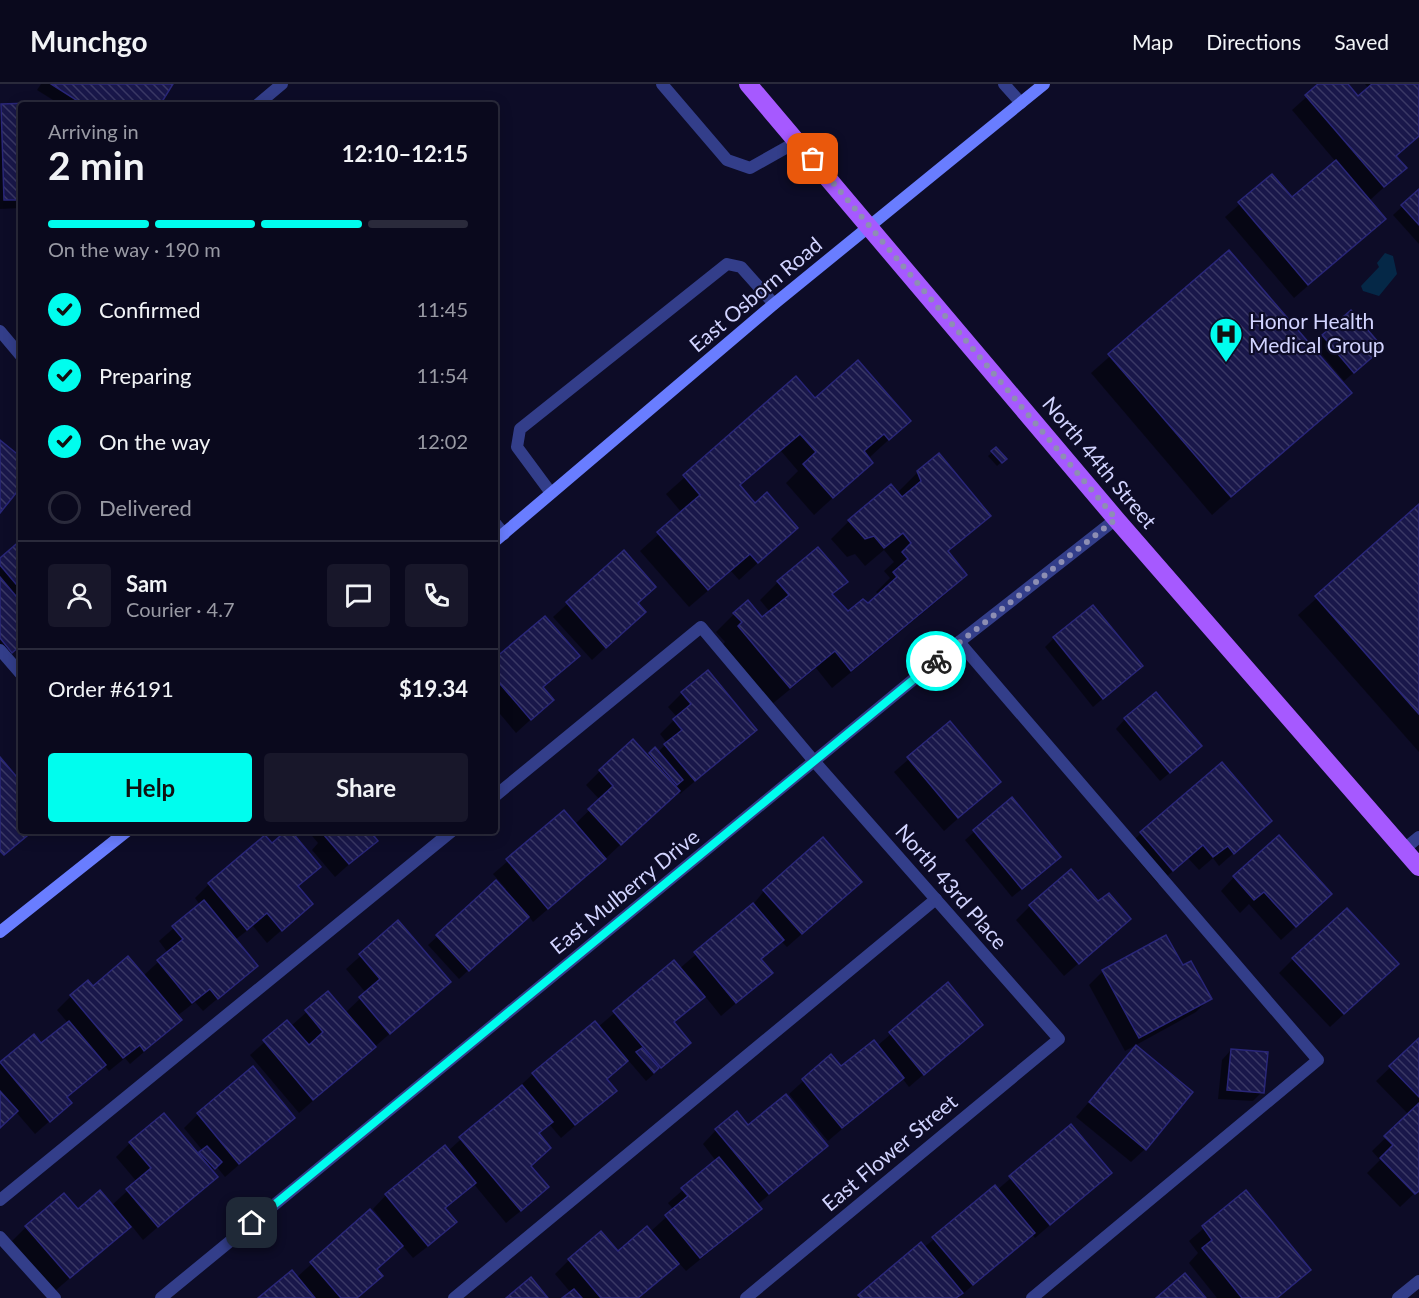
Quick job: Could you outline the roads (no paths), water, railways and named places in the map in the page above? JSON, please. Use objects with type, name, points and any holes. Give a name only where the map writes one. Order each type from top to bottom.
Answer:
[{"type":"main road","name":"North 44th Street","points":[[748,84],[1116,519],[1419,867]]},
{"type":"street","points":[[261,102],[282,84]]},
{"type":"street","points":[[662,84],[727,160],[750,168],[798,141]]},
{"type":"street","points":[[1004,84],[1021,103]]},
{"type":"street","name":"East Osborn Road","points":[[499,537],[774,304],[1044,84]]},
{"type":"street","points":[[551,493],[517,447],[520,429],[728,264],[741,267],[774,304]]},
{"type":"street","points":[[0,331],[18,352]]},
{"type":"street","name":"East Mulberry Drive","points":[[161,1298],[959,642],[1116,519]]},
{"type":"street","name":"North 43rd Place","points":[[498,794],[701,627],[814,761],[1059,1039]]},
{"type":"street","points":[[959,642],[1318,1060],[1032,1298]]},
{"type":"street","points":[[0,650],[18,671]]},
{"type":"street","points":[[0,932],[123,834]]},
{"type":"street","points":[[0,1200],[448,834]]},
{"type":"street","points":[[1403,850],[1419,837]]},
{"type":"street","points":[[454,1298],[936,899]]},
{"type":"street","name":"East Flower Street","points":[[746,1298],[1059,1039]]},
{"type":"street","points":[[0,1237],[55,1298]]},
{"type":"street","points":[[1398,1298],[1419,1281]]},
{"type":"water","points":[[1385,253],[1393,256],[1397,274],[1379,296],[1363,291],[1361,286],[1379,267],[1377,263]]},
{"type":"place","name":"Honor Health Medical Group","points":[[1226,363]]}]
